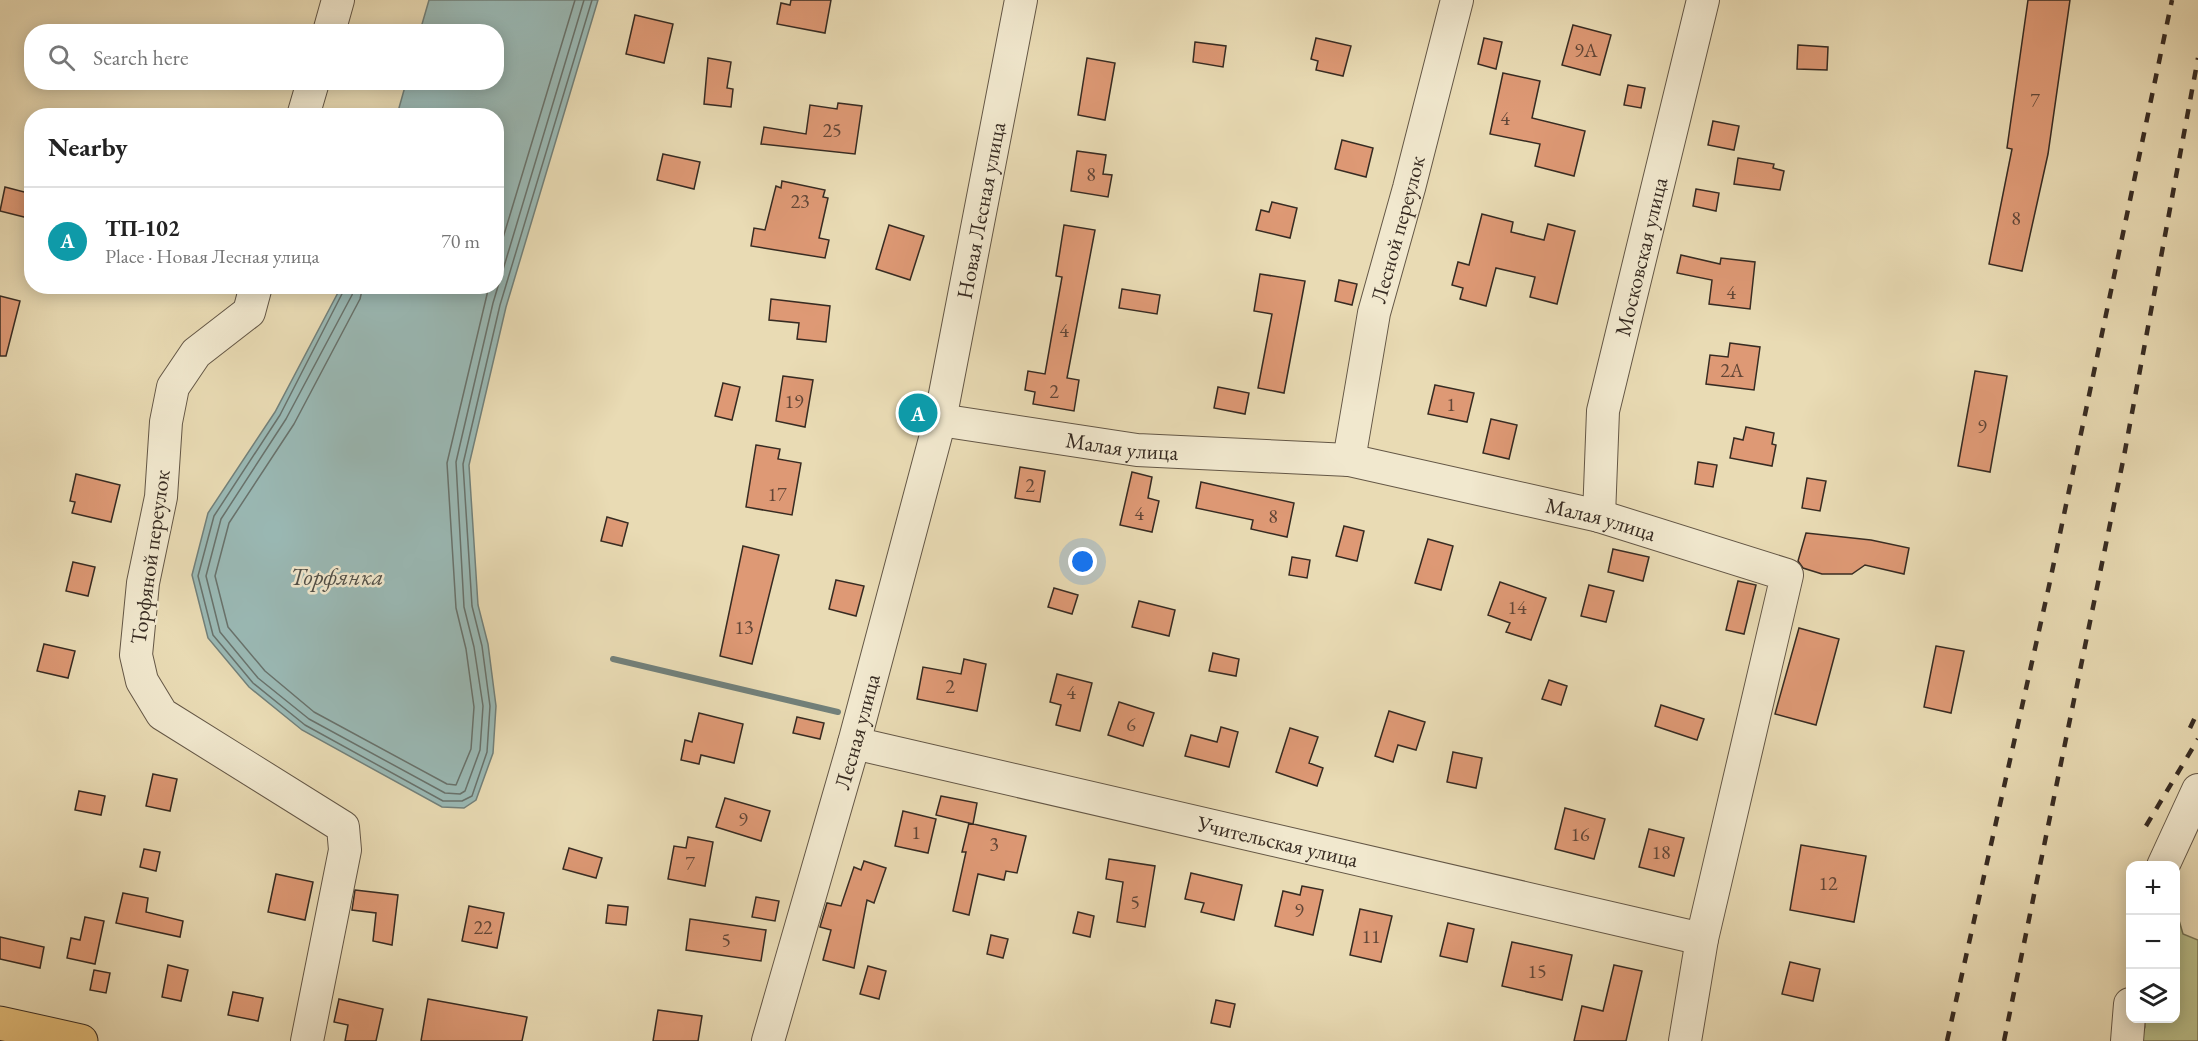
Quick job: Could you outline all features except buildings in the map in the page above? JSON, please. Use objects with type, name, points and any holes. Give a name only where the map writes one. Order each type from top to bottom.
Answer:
[{"type":"main road","points":[[0,1023],[81,1041]]},
{"type":"street","points":[[330,24],[338,0]]},
{"type":"street","name":"Новая Лесная улица","points":[[940,420],[1021,0]]},
{"type":"street","name":"Лесной переулок","points":[[1348,460],[1374,313],[1409,188],[1456,0]]},
{"type":"street","name":"Московская улица","points":[[1599,516],[1603,411],[1703,0]]},
{"type":"street","points":[[305,108],[311,90]]},
{"type":"street","name":"Торфяной переулок","points":[[254,294],[249,312],[196,353],[173,387],[166,422],[161,497],[142,583],[136,655],[142,681],[162,714],[343,827],[345,850],[306,1041]]},
{"type":"street","name":"Малая улица","points":[[940,420],[1137,450],[1348,460],[1599,516],[1787,575],[1702,939],[1685,1041]]},
{"type":"street","name":"Лесная улица","points":[[768,1041],[854,743],[940,420]]},
{"type":"street","name":"Учительская улица","points":[[854,743],[1702,939]]},
{"type":"street","points":[[2165,861],[2198,790]]},
{"type":"street","points":[[2127,1041],[2128,1023]]},
{"type":"green space","points":[[2180,924],[2183,934],[2198,940],[2198,1041],[2140,1041],[2144,1023],[2180,1023]]},
{"type":"water","name":"Торфянка","points":[[429,0],[598,0],[506,307],[469,465],[478,605],[488,644],[496,706],[493,753],[476,800],[464,808],[442,807],[302,730],[249,687],[208,638],[192,575],[208,513],[275,412],[337,294],[504,294],[504,108],[399,108],[404,90],[504,90],[504,24],[422,24]]},
{"type":"waterway","points":[[613,659],[838,712]]},
{"type":"railway","points":[[1947,1041],[2049,586],[2172,0]]},
{"type":"railway","points":[[2004,1041],[2124,456],[2198,58]]},
{"type":"railway","points":[[2190,728],[2198,711]]},
{"type":"railway","points":[[2146,826],[2198,739]]},
{"type":"place","name":"ТП-102","points":[[918,413]]}]
